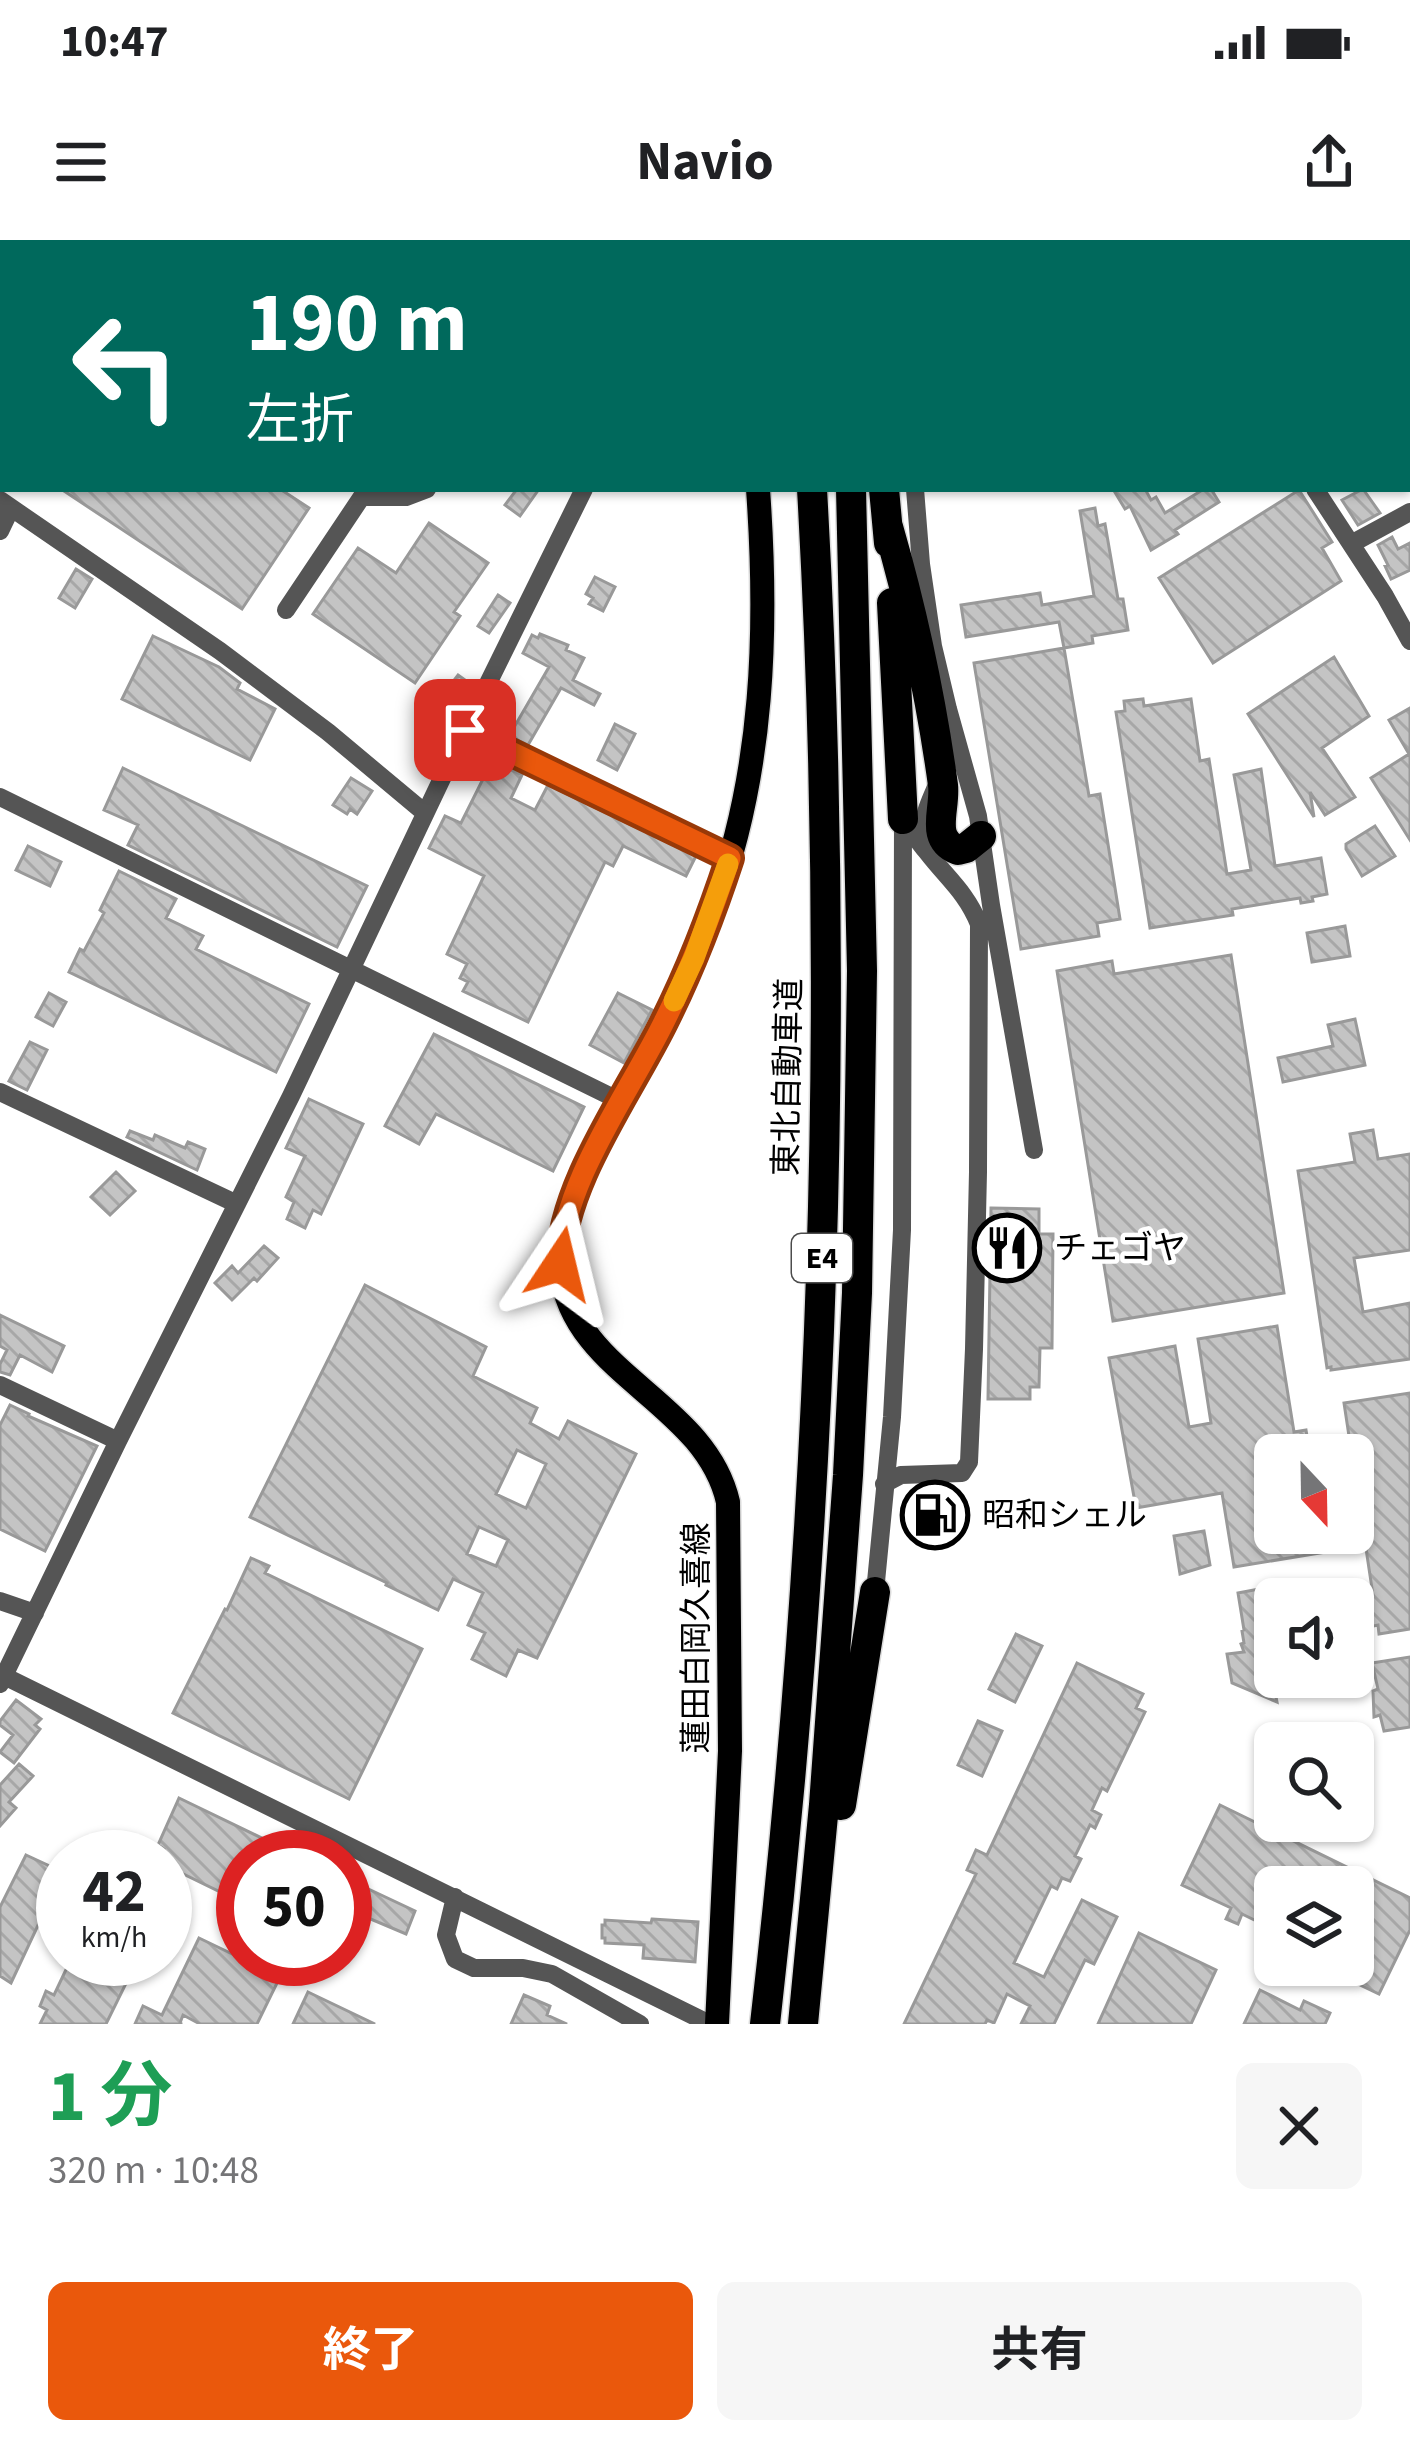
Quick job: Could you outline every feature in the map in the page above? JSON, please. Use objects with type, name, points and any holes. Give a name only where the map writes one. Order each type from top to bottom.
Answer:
[{"type":"highway","name":"東北自動車道","points":[[765,2024],[802,1636],[822,1239],[824,754],[812,492]]},
{"type":"highway","name":"E4","points":[[803,2024],[826,1784],[857,1293],[862,970],[851,492]]},
{"type":"highway","points":[[884,492],[903,820]]},
{"type":"highway","points":[[888,527],[920,659],[941,775],[942,839],[961,850],[981,836]]},
{"type":"highway","points":[[808,1962],[823,1905],[875,1592]]},
{"type":"main road","name":"蓮田白岡久喜線","points":[[710,2023],[730,1751],[728,1502],[718,1472],[698,1442],[585,1334],[568,1302],[560,1244],[571,1204],[595,1150],[694,958],[730,858],[752,758],[760,694],[763,605],[758,492]]},
{"type":"street","points":[[286,610],[364,493],[406,497],[419,492]]},
{"type":"street","points":[[583,492],[2,1680],[710,2023]]},
{"type":"street","points":[[915,492],[933,646],[976,806],[1034,1150]]},
{"type":"street","points":[[1317,492],[1410,641]]},
{"type":"street","points":[[0,531],[6,504],[220,651],[425,813]]},
{"type":"street","points":[[1351,544],[1410,512]]},
{"type":"street","points":[[465,730],[730,858]]},
{"type":"street","points":[[927,853],[922,826],[925,808],[941,775]]},
{"type":"street","points":[[0,797],[622,1102]]},
{"type":"street","points":[[884,1484],[902,1475],[962,1473],[969,1462],[974,1349],[979,924],[970,902],[903,820]]},
{"type":"street","points":[[875,1592],[892,1417],[902,1230],[903,820]]},
{"type":"street","points":[[0,1092],[237,1204]]},
{"type":"street","points":[[0,1385],[118,1441]]},
{"type":"street","points":[[0,1601],[35,1613]]},
{"type":"street","points":[[455,1897],[446,1935],[455,1959],[474,1968],[552,1973],[640,2024]]},
{"type":"building","points":[[66,492],[285,492],[309,508],[242,609]]},
{"type":"building","points":[[515,492],[537,492],[520,516],[505,505]]},
{"type":"building","points":[[1115,492],[1147,492],[1151,500],[1156,497],[1165,513],[1199,492],[1213,492],[1219,502],[1151,550],[1130,506],[1125,509]]},
{"type":"building","points":[[1300,492],[1332,542],[1322,548],[1341,581],[1213,663],[1159,578]]},
{"type":"building","points":[[1365,492],[1380,513],[1358,525],[1342,500]]},
{"type":"building","points":[[1095,508],[1098,526],[1105,524],[1128,630],[1092,636],[1093,643],[1064,648],[1059,622],[966,637],[961,605],[1040,593],[1042,605],[1094,596],[1080,511]]},
{"type":"building","points":[[429,523],[488,563],[454,612],[460,616],[415,683],[313,614],[358,548],[396,573]]},
{"type":"building","points":[[1392,537],[1398,549],[1410,543],[1410,570],[1391,579],[1378,545]]},
{"type":"building","points":[[76,569],[92,579],[75,608],[59,598]]},
{"type":"building","points":[[595,577],[615,587],[603,611],[589,604],[593,598],[586,594]]},
{"type":"building","points":[[498,595],[510,603],[489,633],[478,626]]},
{"type":"building","points":[[540,634],[568,645],[566,650],[584,658],[573,680],[600,694],[594,705],[561,688],[528,745],[509,736],[549,667],[523,653],[532,635],[538,638]]},
{"type":"building","points":[[153,636],[219,667],[240,683],[237,689],[275,709],[250,760],[122,699]]},
{"type":"building","points":[[1064,648],[1089,796],[1100,794],[1120,919],[1097,923],[1099,936],[1021,949],[974,663]]},
{"type":"building","points":[[1334,657],[1369,716],[1322,748],[1355,797],[1325,815],[1310,792],[1314,817],[1248,714]]},
{"type":"building","points":[[458,675],[469,683],[441,728],[426,717]]},
{"type":"building","points":[[1143,699],[1144,706],[1191,699],[1200,761],[1209,759],[1227,874],[1251,870],[1234,775],[1261,769],[1275,866],[1321,858],[1327,894],[1312,897],[1313,901],[1301,903],[1300,898],[1232,909],[1233,915],[1150,928],[1116,712],[1125,711],[1124,701]]},
{"type":"building","points":[[1410,708],[1410,840],[1371,778],[1409,754],[1389,720]]},
{"type":"building","points":[[615,724],[635,734],[617,770],[598,760]]},
{"type":"building","points":[[492,761],[522,775],[511,798],[535,810],[548,785],[696,856],[686,876],[623,846],[613,866],[605,862],[528,1022],[463,991],[468,982],[460,978],[467,964],[447,954],[484,876],[429,848],[445,816],[461,823]]},
{"type":"building","points":[[123,768],[367,886],[337,947],[128,845],[138,825],[104,810]]},
{"type":"building","points":[[351,778],[372,791],[357,814],[333,805]]},
{"type":"building","points":[[1375,826],[1395,856],[1362,876],[1346,844]]},
{"type":"building","points":[[28,846],[61,862],[50,886],[16,870]]},
{"type":"building","points":[[119,871],[176,899],[166,918],[203,936],[196,949],[309,1004],[276,1072],[69,972],[104,913],[100,910]]},
{"type":"building","points":[[1345,926],[1350,956],[1312,962],[1307,933]]},
{"type":"building","points":[[1231,955],[1284,1293],[1113,1321],[1057,971],[1112,961],[1114,974]]},
{"type":"building","points":[[49,993],[66,1002],[53,1026],[36,1017]]},
{"type":"building","points":[[618,993],[652,1010],[624,1063],[590,1045]]},
{"type":"building","points":[[1355,1019],[1365,1065],[1283,1082],[1278,1058],[1333,1046],[1328,1025]]},
{"type":"building","points":[[434,1034],[584,1107],[553,1171],[436,1114],[419,1144],[385,1126]]},
{"type":"building","points":[[30,1042],[47,1050],[27,1090],[9,1081]]},
{"type":"building","points":[[309,1099],[363,1124],[321,1214],[313,1210],[305,1228],[287,1219],[294,1202],[286,1197],[305,1156],[286,1148]]},
{"type":"building","points":[[1373,1130],[1378,1159],[1410,1154],[1410,1250],[1354,1258],[1363,1312],[1410,1303],[1410,1359],[1331,1370],[1327,1368],[1298,1171],[1355,1162],[1350,1134]]},
{"type":"building","points":[[130,1131],[185,1148],[188,1142],[205,1149],[197,1170],[127,1137]]},
{"type":"building","points":[[116,1172],[135,1191],[110,1215],[91,1197]]},
{"type":"building","points":[[991,1208],[1039,1209],[1039,1234],[1053,1234],[1052,1348],[1040,1348],[1039,1387],[1030,1387],[1030,1399],[988,1399]]},
{"type":"building","points":[[264,1246],[278,1258],[232,1300],[215,1283],[232,1266],[238,1273]]},
{"type":"building","points":[[365,1285],[486,1347],[473,1376],[537,1408],[530,1423],[559,1439],[568,1421],[636,1454],[537,1658],[518,1650],[506,1676],[472,1659],[485,1633],[468,1625],[483,1593],[453,1579],[438,1610],[250,1517]],"holes":[[[517,1450],[546,1464],[526,1508],[496,1494]],[[479,1527],[508,1540],[496,1566],[467,1554]]]},
{"type":"building","points":[[0,1315],[64,1346],[52,1372],[20,1355],[10,1375],[0,1372],[7,1350],[0,1346]]},
{"type":"building","points":[[1277,1326],[1294,1432],[1306,1430],[1307,1434],[1254,1434],[1254,1554],[1314,1554],[1234,1567],[1222,1493],[1136,1508],[1109,1358],[1175,1346],[1189,1427],[1211,1423],[1198,1339]]},
{"type":"building","points":[[1410,1393],[1410,1629],[1379,1634],[1378,1625],[1374,1626],[1374,1578],[1367,1554],[1374,1554],[1374,1434],[1349,1434],[1344,1403]]},
{"type":"building","points":[[10,1405],[97,1446],[45,1551],[0,1529],[0,1425]]},
{"type":"building","points":[[1204,1531],[1210,1565],[1180,1574],[1174,1536]]},
{"type":"building","points":[[251,1558],[269,1566],[265,1573],[422,1649],[349,1799],[173,1713]]},
{"type":"building","points":[[1254,1590],[1254,1692],[1232,1683],[1227,1654],[1244,1652],[1238,1593]]},
{"type":"building","points":[[1016,1634],[1042,1646],[1015,1702],[989,1689]]},
{"type":"building","points":[[1410,1657],[1410,1727],[1384,1731],[1380,1715],[1374,1717],[1374,1691],[1378,1689],[1374,1663]]},
{"type":"building","points":[[1077,1663],[1143,1694],[1136,1708],[1145,1712],[1107,1791],[1102,1788],[1092,1810],[1101,1815],[1095,1828],[1090,1825],[1075,1856],[1081,1859],[1070,1881],[1062,1878],[1057,1889],[1051,1886],[1014,1963],[1044,1977],[1082,1900],[1117,1917],[1094,1964],[1085,1960],[1054,2024],[1021,2024],[1030,2006],[1007,1994],[994,2023],[904,2024],[976,1874],[967,1870],[976,1850],[987,1855]]},
{"type":"building","points":[[16,1700],[41,1719],[35,1725],[40,1729],[14,1763],[0,1752],[13,1735],[0,1721]]},
{"type":"building","points":[[978,1721],[1002,1731],[982,1776],[958,1765]]},
{"type":"building","points":[[19,1764],[33,1776],[9,1802],[16,1808],[0,1826],[0,1785]]},
{"type":"building","points":[[179,1798],[245,1830],[216,1830],[216,1890],[192,1878],[192,1830],[165,1830]]},
{"type":"building","points":[[1220,1805],[1254,1822],[1254,1842],[1296,1842],[1345,1866],[1254,1866],[1254,1920],[1242,1914],[1238,1924],[1226,1919],[1231,1908],[1182,1885]]},
{"type":"building","points":[[26,1855],[36,1860],[36,1930],[11,1983],[0,1976],[0,1907]]},
{"type":"building","points":[[1374,1880],[1410,1898],[1410,1930],[1379,1994],[1362,1986],[1374,1986]]},
{"type":"building","points":[[372,1891],[415,1911],[406,1934],[372,1920]]},
{"type":"building","points":[[652,1919],[698,1922],[695,1962],[643,1958],[644,1945],[605,1943],[602,1938],[605,1920],[651,1923]]},
{"type":"building","points":[[1139,1933],[1216,1970],[1191,2024],[1098,2024]]},
{"type":"building","points":[[199,1938],[216,1946],[216,1986],[276,1986],[257,2024],[200,2024],[183,2015],[182,2024],[135,2024],[143,2006],[162,2015],[176,1986],[192,1986],[192,1953]]},
{"type":"building","points":[[58,1986],[125,1986],[106,2024],[40,2024],[47,2010],[40,2006],[46,1991],[54,1995]]},
{"type":"building","points":[[1260,1990],[1300,2010],[1304,2001],[1330,2013],[1325,2024],[1244,2024]]},
{"type":"building","points":[[308,1992],[375,2024],[293,2024]]},
{"type":"building","points":[[524,1995],[550,2006],[547,2015],[567,2024],[511,2024]]},
{"type":"slow traffic","points":[[674,1001],[728,864]]},
{"type":"place","name":"チェゴヤ","points":[[1007,1248]]},
{"type":"place","name":"昭和シェル","points":[[935,1515]]},
{"type":"route","points":[[465,730],[730,858],[682,984],[579,1184],[560,1244],[560,1264]]}]
